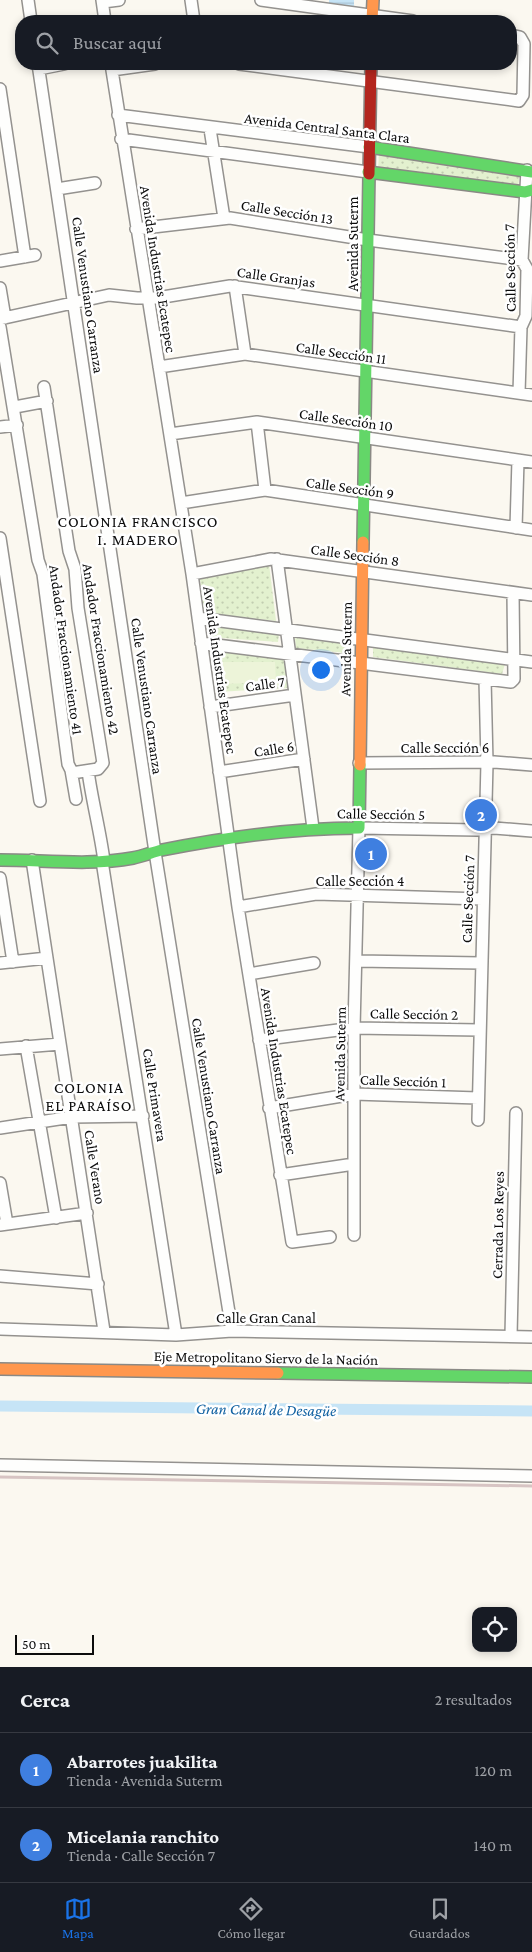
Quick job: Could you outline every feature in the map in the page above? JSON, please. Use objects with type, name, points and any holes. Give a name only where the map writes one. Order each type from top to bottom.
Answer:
[{"type":"main road","points":[[372,0],[372,15]]},
{"type":"main road","name":"Avenida Suterm","points":[[359,828],[370,70]]},
{"type":"main road","name":"Avenida Central Santa Clara","points":[[369,147],[529,171]]},
{"type":"main road","points":[[368,172],[528,191]]},
{"type":"main road","name":"Calle Sección 5","points":[[0,860],[103,861],[134,858],[155,852],[229,838],[313,828],[359,828]]},
{"type":"main road","name":"Eje Metropolitano Siervo de la Nación","points":[[0,1369],[532,1378]]},
{"type":"street","points":[[28,0],[30,15]]},
{"type":"street","points":[[104,15],[102,1],[119,0]]},
{"type":"street","points":[[191,0],[193,15]]},
{"type":"street","points":[[262,0],[349,15]]},
{"type":"street","points":[[283,70],[518,101],[523,96],[523,41],[517,36]]},
{"type":"street","name":"Calle Venustiano Carranza","points":[[39,70],[155,852],[232,1331]]},
{"type":"street","name":"Avenida Industrias Ecatepec","points":[[111,70],[192,574],[238,907],[292,1242],[330,1237]]},
{"type":"street","points":[[0,88],[30,256],[0,261]]},
{"type":"street","name":"Avenida Central Santa Clara","points":[[118,115],[210,129],[369,147]]},
{"type":"street","points":[[210,129],[224,218]]},
{"type":"street","points":[[122,138],[368,172]]},
{"type":"street","name":"Calle Sección 7","points":[[519,393],[521,327],[526,316],[527,269],[522,260],[529,171]]},
{"type":"street","points":[[57,188],[96,183]]},
{"type":"street","name":"Calle Sección 13","points":[[136,229],[224,218],[368,240],[522,260]]},
{"type":"street","points":[[235,286],[245,354]]},
{"type":"street","name":"Calle Granjas","points":[[2,321],[109,295],[147,298],[235,286],[521,327]]},
{"type":"street","name":"Andador Fraccionamiento 41","points":[[0,288],[4,372],[15,408],[38,560],[43,574],[68,764],[72,773],[76,799]]},
{"type":"street","name":"Calle Sección 11","points":[[159,367],[245,354],[532,395]]},
{"type":"street","name":"Andador Fraccionamiento 42","points":[[44,387],[69,551],[75,569],[78,608],[103,763],[100,768],[88,771]]},
{"type":"street","points":[[15,408],[47,402]]},
{"type":"street","points":[[257,422],[265,490]]},
{"type":"street","name":"Calle Sección 10","points":[[170,434],[257,422],[532,462]]},
{"type":"street","points":[[0,427],[17,425]]},
{"type":"street","points":[[516,528],[518,460]]},
{"type":"street","name":"Calle Sección 9","points":[[181,503],[265,490],[532,530]]},
{"type":"street","points":[[0,538],[40,801]]},
{"type":"street","name":"Calle Sección 8","points":[[192,574],[266,559],[277,559],[532,595]]},
{"type":"street","points":[[277,559],[313,828]]},
{"type":"street","points":[[201,643],[512,681],[515,660],[513,593]]},
{"type":"street","points":[[198,618],[532,662]]},
{"type":"street","name":"Calle Sección 7","points":[[478,1120],[482,899],[487,763],[485,679]]},
{"type":"street","name":"Calle 7","points":[[210,707],[295,695]]},
{"type":"street","name":"Calle 6","points":[[219,772],[304,759]]},
{"type":"street","name":"Calle Sección 6","points":[[359,763],[532,765]]},
{"type":"street","points":[[72,773],[88,771],[93,805],[98,818],[103,861]]},
{"type":"street","name":"Calle Sección 5","points":[[359,828],[532,831]]},
{"type":"street","name":"Avenida Suterm","points":[[354,1235],[354,1028],[359,828]]},
{"type":"street","name":"Calle Verano","points":[[32,860],[104,1331]]},
{"type":"street","name":"Calle Primavera","points":[[103,861],[176,1335]]},
{"type":"street","points":[[0,878],[13,962]]},
{"type":"street","name":"Calle Sección 4","points":[[238,907],[316,894],[482,899]]},
{"type":"street","points":[[0,964],[46,958]]},
{"type":"street","points":[[357,961],[481,963]]},
{"type":"street","points":[[249,974],[314,963]]},
{"type":"street","name":"Calle Sección 2","points":[[259,1040],[354,1028],[479,1030]]},
{"type":"street","points":[[0,1049],[60,1044]]},
{"type":"street","points":[[26,1046],[56,1218]]},
{"type":"street","name":"Calle Sección 1","points":[[269,1108],[354,1094],[478,1098]]},
{"type":"street","name":"Cerrada Los Reyes","points":[[511,1336],[516,1113]]},
{"type":"street","points":[[0,1128],[72,1117],[143,1116]]},
{"type":"street","points":[[280,1176],[354,1164]]},
{"type":"street","points":[[0,1182],[4,1224],[87,1213]]},
{"type":"street","points":[[0,1276],[98,1284]]},
{"type":"street","name":"Calle Gran Canal","points":[[0,1329],[104,1331],[176,1335],[232,1331],[532,1337]]},
{"type":"street","points":[[0,1465],[532,1476]]},
{"type":"green space","points":[[379,154],[520,173],[518,187],[378,169]]},
{"type":"green space","points":[[269,564],[276,621],[204,613],[200,579]]},
{"type":"green space","points":[[207,625],[279,635],[278,642],[209,637]]},
{"type":"green space","points":[[295,638],[346,641],[346,653],[296,648]]},
{"type":"green space","points":[[373,647],[505,664],[502,674],[373,657]]},
{"type":"green space","points":[[211,650],[283,657],[289,688],[217,692]]},
{"type":"green space","points":[[221,662],[275,662],[276,682],[223,684]]},
{"type":"water","points":[[329,0],[354,0],[354,7],[329,3]]},
{"type":"waterway","name":"Gran Canal de Desagüe","points":[[0,1406],[532,1411]]},
{"type":"railway","points":[[0,1477],[532,1486]]},
{"type":"traffic: fast","points":[[369,147],[532,172]]},
{"type":"traffic: fast","points":[[368,172],[525,192],[532,190]]},
{"type":"traffic: fast","points":[[363,542],[369,174]]},
{"type":"traffic: fast","points":[[0,860],[101,862],[137,857],[162,850],[235,837],[334,828],[359,828],[360,765]]},
{"type":"traffic: fast","points":[[278,1373],[532,1377]]},
{"type":"traffic: slow","points":[[372,15],[373,0]]},
{"type":"traffic: slow","points":[[360,765],[363,542]]},
{"type":"traffic: slow","points":[[0,1369],[278,1373]]},
{"type":"traffic: jam","points":[[369,174],[371,70]]},
{"type":"place","name":"Micelania ranchito","points":[[481,815]]},
{"type":"place","name":"Abarrotes juakilita","points":[[371,854]]},
{"type":"district","name":"COLONIA FRANCISCO I. MADERO","points":[[138,530]]},
{"type":"district","name":"COLONIA EL PARAÍSO","points":[[89,1096]]}]
